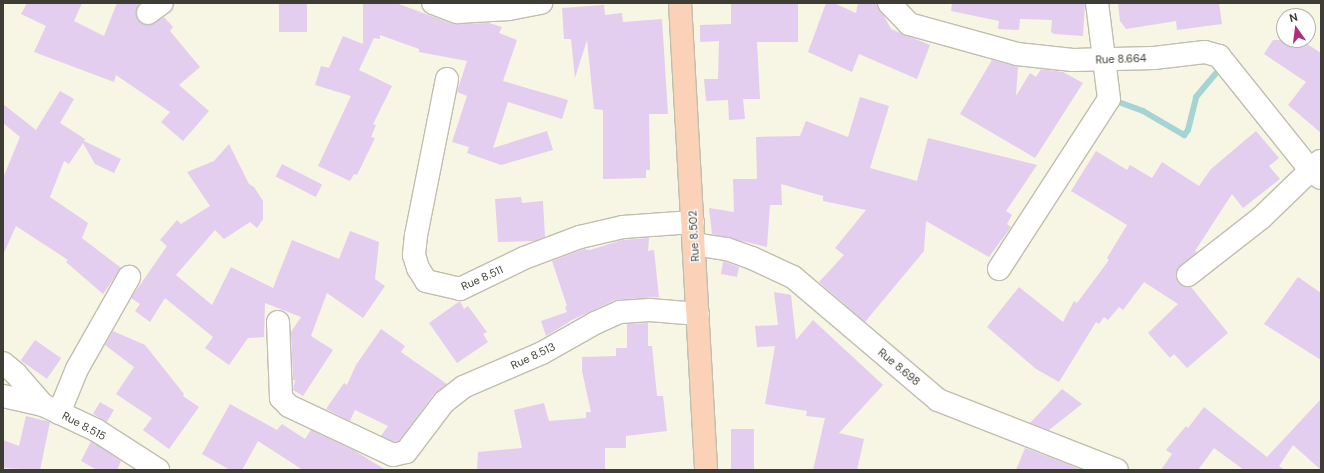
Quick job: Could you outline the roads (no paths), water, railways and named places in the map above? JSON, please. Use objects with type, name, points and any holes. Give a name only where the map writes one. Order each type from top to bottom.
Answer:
[{"type":"main road","name":"Rue 8.502","points":[[680,3],[706,470]]},
{"type":"street","points":[[433,3],[457,12],[509,9],[541,3]]},
{"type":"street","name":"Rue 8.664","points":[[889,3],[909,24],[1017,54],[1073,60],[1104,60],[1205,52],[1219,56],[1318,170]]},
{"type":"street","points":[[999,269],[1109,99],[1097,3]]},
{"type":"street","name":"Rue 8.511","points":[[447,79],[416,235],[414,255],[418,268],[426,282],[460,289],[524,258],[580,238],[623,227],[693,222]]},
{"type":"street","points":[[1188,275],[1261,218],[1318,170]]},
{"type":"street","name":"Rue 8.698","points":[[694,244],[727,249],[752,258],[793,277],[938,400],[1115,470]]},
{"type":"street","points":[[3,364],[16,374],[51,409],[129,277]]},
{"type":"street","name":"Rue 8.513","points":[[278,322],[281,398],[289,406],[393,455],[406,452],[444,402],[463,387],[542,352],[596,323],[620,312],[650,310],[698,314]]},
{"type":"street","name":"Rue 8.515","points":[[3,396],[51,409],[96,430],[148,467]]},
{"type":"waterway","points":[[1113,100],[1143,111],[1184,135],[1188,130],[1196,97],[1222,66]]}]
